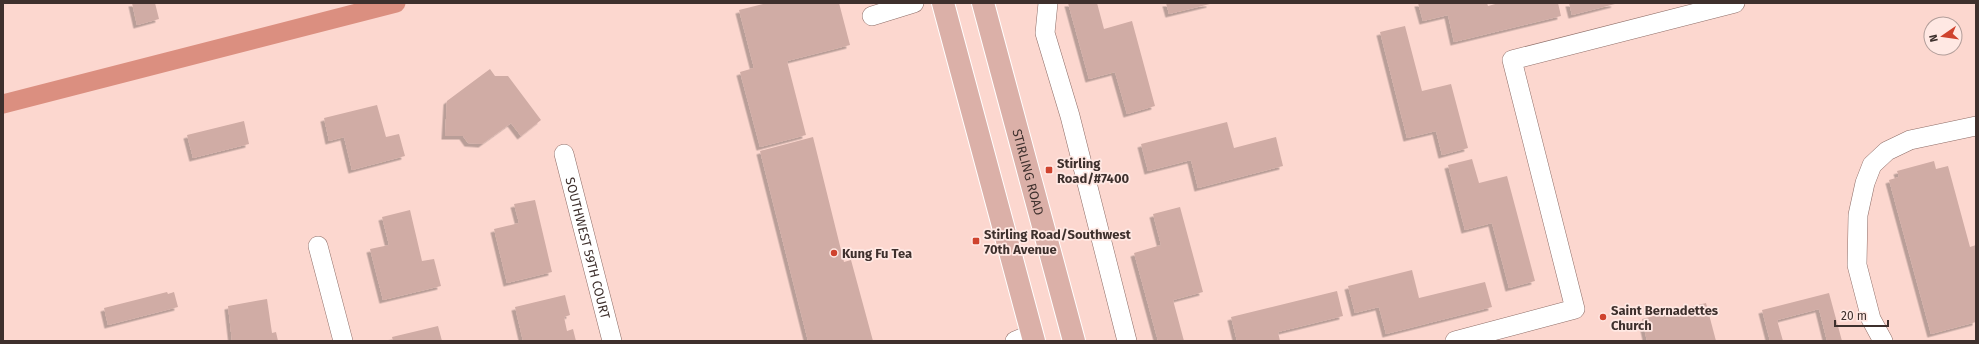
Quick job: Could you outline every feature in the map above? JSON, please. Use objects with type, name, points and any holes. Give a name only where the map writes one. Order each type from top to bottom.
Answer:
[{"type":"main road","points":[[943,3],[1027,339]]},
{"type":"main road","name":"STIRLING ROAD","points":[[983,3],[1074,341]]},
{"type":"street","points":[[872,16],[914,3]]},
{"type":"street","points":[[1048,3],[1045,33],[1070,116],[1127,341]]},
{"type":"street","points":[[1455,341],[1574,309],[1512,60],[1735,3]]},
{"type":"street","points":[[1883,341],[1871,319],[1857,265],[1858,215],[1865,183],[1872,164],[1887,151],[1910,140],[1976,126]]},
{"type":"street","name":"SOUTHWEST 59TH COURT","points":[[564,154],[612,341]]},
{"type":"street","points":[[318,246],[343,341]]},
{"type":"building","points":[[132,3],[155,3],[159,19],[137,25]]},
{"type":"building","points":[[767,3],[839,3],[850,45],[787,61],[806,135],[760,147],[740,72],[754,68],[739,10]]},
{"type":"building","points":[[1068,3],[1097,3],[1104,29],[1132,21],[1155,106],[1127,114],[1115,72],[1089,79]]},
{"type":"building","points":[[1166,3],[1210,3],[1210,4],[1169,14]]},
{"type":"building","points":[[1418,3],[1487,3],[1488,6],[1499,3],[1558,3],[1561,16],[1454,42],[1448,15],[1423,21]]},
{"type":"building","points":[[1569,3],[1614,3],[1615,4],[1572,15]]},
{"type":"building","points":[[1405,26],[1422,91],[1451,84],[1468,148],[1442,155],[1436,131],[1407,138],[1380,32]]},
{"type":"building","points":[[490,69],[495,76],[508,76],[541,120],[521,136],[511,123],[482,144],[468,143],[463,136],[445,136],[447,101]]},
{"type":"building","points":[[377,105],[386,137],[399,134],[405,156],[352,170],[344,137],[329,141],[324,118]]},
{"type":"building","points":[[244,121],[249,144],[193,158],[187,135]]},
{"type":"building","points":[[1227,122],[1234,148],[1276,137],[1283,166],[1198,188],[1191,160],[1148,171],[1141,144]]},
{"type":"building","points":[[813,137],[844,262],[851,260],[873,341],[808,341],[760,151]]},
{"type":"building","points":[[1472,159],[1479,183],[1507,176],[1535,281],[1509,288],[1492,223],[1465,230],[1448,165]]},
{"type":"building","points":[[1934,161],[1936,169],[1948,166],[1970,247],[1976,245],[1976,322],[1931,334],[1889,180],[1899,177],[1897,171]]},
{"type":"building","points":[[535,200],[552,272],[507,283],[494,229],[519,223],[514,204]]},
{"type":"building","points":[[1180,207],[1203,292],[1173,300],[1184,341],[1158,341],[1134,253],[1161,245],[1153,214]]},
{"type":"building","points":[[410,210],[422,261],[434,259],[441,286],[383,300],[370,249],[389,245],[382,217]]},
{"type":"building","points":[[1412,270],[1419,298],[1485,282],[1492,307],[1386,334],[1379,307],[1355,313],[1348,286]]},
{"type":"building","points":[[1337,291],[1343,316],[1278,332],[1280,341],[1237,341],[1231,317]]},
{"type":"building","points":[[167,292],[168,294],[174,292],[178,307],[108,325],[104,308]]},
{"type":"building","points":[[1829,293],[1842,341],[1827,341],[1819,309],[1777,320],[1783,341],[1770,341],[1762,310]]},
{"type":"building","points":[[565,295],[570,315],[564,317],[567,331],[573,329],[576,341],[523,341],[515,307]]},
{"type":"building","points":[[267,299],[272,333],[276,332],[278,341],[232,341],[228,306]]},
{"type":"building","points":[[1706,303],[1716,341],[1647,341],[1642,319]]},
{"type":"building","points":[[438,326],[442,341],[393,341],[392,337]]},
{"type":"waterway","points":[[3,104],[396,3]]},
{"type":"place","name":"Stirling Road/#7400","points":[[1049,170]]},
{"type":"place","name":"Stirling Road/Southwest 70th Avenue","points":[[976,241]]},
{"type":"place","name":"Kung Fu Tea","points":[[834,253]]},
{"type":"place","name":"Saint Bernadettes Church","points":[[1603,317]]}]
